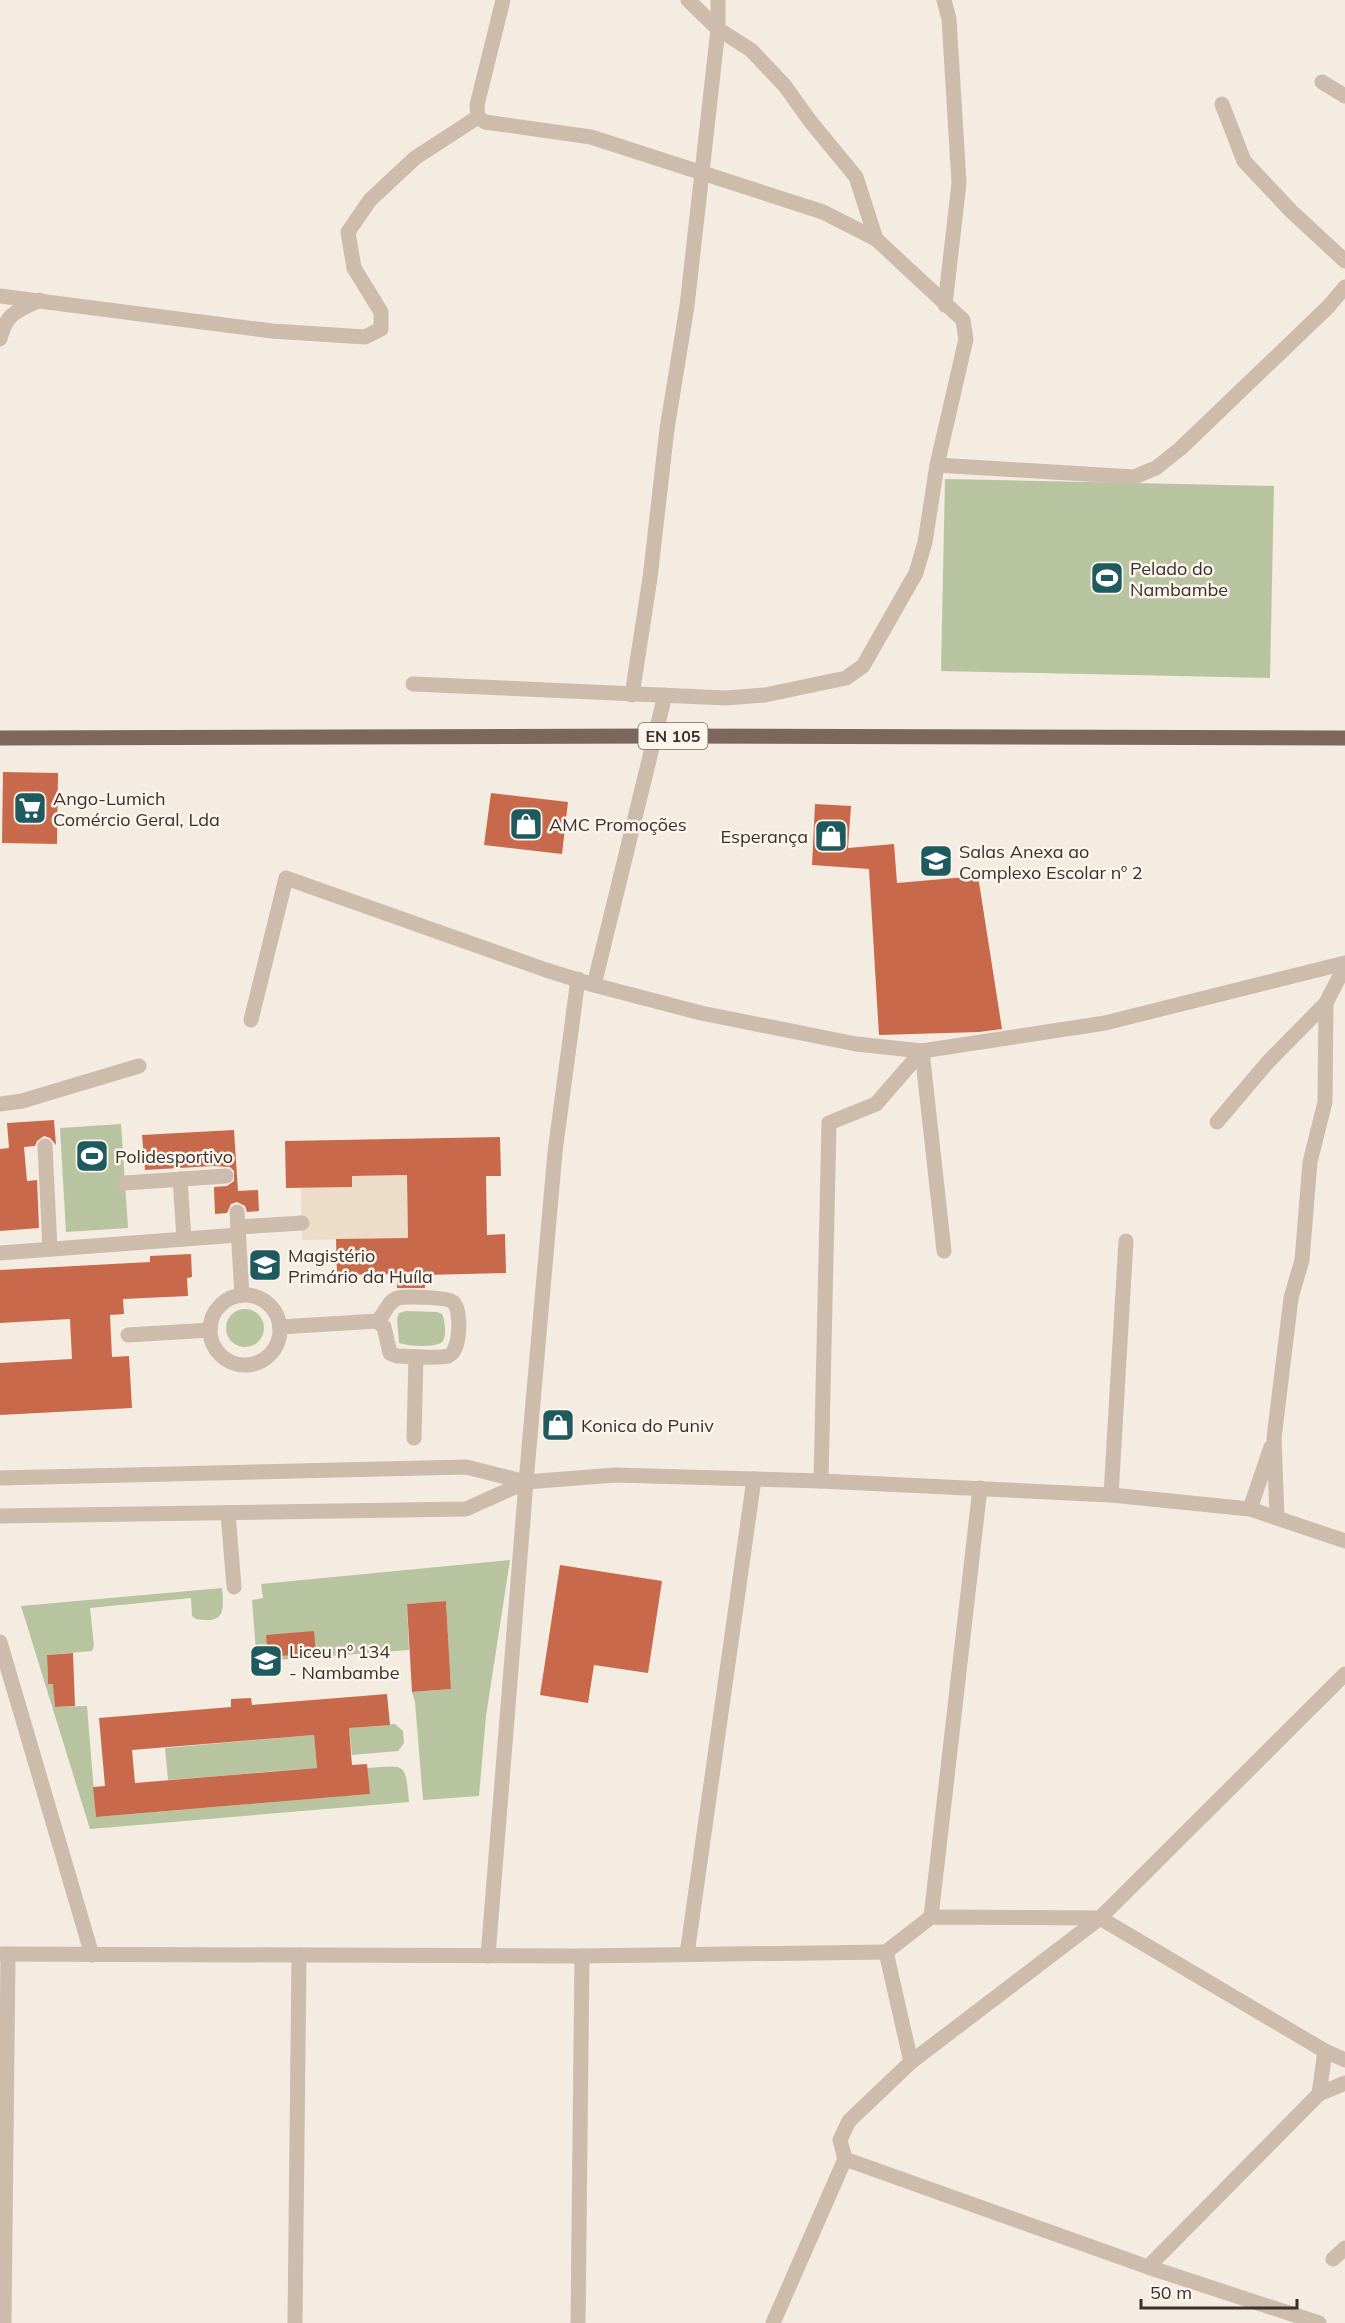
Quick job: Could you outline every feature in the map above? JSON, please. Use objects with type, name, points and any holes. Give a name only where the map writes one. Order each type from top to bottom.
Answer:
[{"type":"main road","name":"EN 105","points":[[0,738],[656,736],[1345,738]]},
{"type":"street","points":[[413,684],[726,698],[765,695],[846,678],[863,666],[916,573],[925,542],[937,465],[966,339],[963,320],[876,240],[823,212],[591,137],[485,122],[478,117],[477,105],[503,0]]},
{"type":"street","points":[[688,0],[718,29],[751,50],[785,86],[810,121],[856,177],[876,240]]},
{"type":"street","points":[[632,695],[650,578],[667,429],[687,306],[700,172],[718,29],[717,0]]},
{"type":"street","points":[[945,0],[949,19],[959,183],[945,305]]},
{"type":"street","points":[[1322,82],[1345,96]]},
{"type":"street","points":[[1221,104],[1244,161],[1345,261]]},
{"type":"street","points":[[0,296],[272,331],[365,337],[381,329],[381,312],[354,268],[348,232],[370,200],[415,158],[478,117]]},
{"type":"street","points":[[937,465],[1134,477],[1156,468],[1216,415],[1328,307],[1345,287]]},
{"type":"street","points":[[0,339],[3,328],[13,312],[39,300]]},
{"type":"street","points":[[594,985],[665,695]]},
{"type":"street","points":[[251,1020],[286,878],[594,985],[701,1013],[856,1044],[922,1051],[1105,1023],[1345,965]]},
{"type":"street","points":[[1217,1122],[1268,1062],[1326,1003],[1345,965]]},
{"type":"street","points":[[488,1956],[555,1152],[578,979]]},
{"type":"street","points":[[1277,1518],[1274,1438],[1291,1298],[1302,1260],[1310,1162],[1325,1102],[1326,1003]]},
{"type":"street","points":[[922,1051],[944,1251]]},
{"type":"street","points":[[821,1481],[829,1123],[876,1104],[922,1051]]},
{"type":"street","points":[[0,1104],[22,1101],[139,1066]]},
{"type":"street","points":[[45,1146],[50,1249]]},
{"type":"street","points":[[125,1183],[226,1176]]},
{"type":"street","points":[[180,1179],[184,1239]]},
{"type":"street","points":[[0,1253],[184,1239],[238,1225],[302,1223]]},
{"type":"street","points":[[238,1225],[242,1295]]},
{"type":"street","points":[[1111,1495],[1126,1241]]},
{"type":"street","points":[[242,1295],[256,1296],[266,1301],[274,1309],[280,1326],[279,1341],[266,1359],[255,1364],[244,1365],[222,1356],[214,1347],[210,1330],[215,1312],[223,1303],[242,1295]]},
{"type":"street","points":[[280,1326],[377,1321],[384,1315],[390,1303],[398,1298],[447,1299],[455,1303],[458,1311],[458,1341],[455,1350],[447,1357],[397,1356],[390,1353],[384,1327],[377,1321]]},
{"type":"street","points":[[128,1335],[210,1330]]},
{"type":"street","points":[[414,1438],[416,1357]]},
{"type":"street","points":[[1250,1509],[1274,1438]]},
{"type":"street","points":[[0,1478],[466,1467],[526,1482],[615,1475],[980,1488],[1111,1495],[1250,1509],[1345,1541]]},
{"type":"street","points":[[687,1954],[754,1479]]},
{"type":"street","points":[[0,1516],[466,1509],[526,1482]]},
{"type":"street","points":[[931,1917],[980,1488]]},
{"type":"street","points":[[228,1513],[234,1587]]},
{"type":"street","points":[[0,1642],[92,1955]]},
{"type":"street","points":[[773,2323],[845,2159],[840,2140],[849,2121],[912,2062],[1100,1918],[1345,1674]]},
{"type":"street","points":[[4,2323],[4,1954],[582,1956],[886,1952],[931,1917],[1100,1918],[1325,2051],[1345,2060]]},
{"type":"street","points":[[886,1952],[912,2062]]},
{"type":"street","points":[[295,2323],[299,1955]]},
{"type":"street","points":[[578,2323],[582,1956]]},
{"type":"street","points":[[1319,2094],[1325,2051]]},
{"type":"street","points":[[1148,2267],[1319,2094],[1345,2083]]},
{"type":"street","points":[[845,2159],[1148,2267],[1319,2323]]},
{"type":"street","points":[[1333,2259],[1345,2248]]},
{"type":"green space","name":"Pelado do Nambambe","points":[[945,479],[1274,486],[1270,678],[941,671]]},
{"type":"green space","name":"Polidesportivo","points":[[121,1124],[128,1228],[66,1232],[60,1128]]},
{"type":"green space","points":[[245,1309],[259,1314],[264,1328],[259,1342],[245,1347],[231,1342],[226,1328],[231,1314]]},
{"type":"green space","points":[[406,1311],[442,1314],[445,1336],[442,1342],[428,1346],[399,1343],[397,1319],[399,1313]]},
{"type":"green space","points":[[510,1560],[486,1716],[479,1796],[423,1800],[415,1702],[412,1692],[451,1689],[446,1601],[407,1604],[409,1650],[264,1661],[256,1652],[252,1600],[263,1598],[261,1584]]},
{"type":"green space","points":[[222,1588],[221,1614],[213,1620],[196,1619],[192,1616],[191,1598],[90,1608],[94,1646],[92,1651],[47,1655],[48,1684],[54,1684],[55,1707],[87,1706],[96,1817],[369,1794],[367,1768],[390,1766],[402,1769],[406,1779],[409,1802],[90,1829],[21,1606]]},
{"type":"green space","points":[[395,1724],[403,1731],[404,1743],[398,1751],[352,1755],[349,1728]]},
{"type":"green space","points":[[314,1735],[317,1768],[168,1780],[165,1748]]},
{"type":"shaded area","points":[[407,1175],[408,1238],[302,1240],[301,1188],[352,1187],[352,1176]]},
{"type":"building","name":"Ango-Lumich Comércio Geral, Lda","points":[[3,772],[58,773],[57,844],[2,843]]},
{"type":"building","name":"AMC Promoções","points":[[491,793],[568,802],[562,854],[484,845]]},
{"type":"building","points":[[815,804],[851,806],[848,848],[894,844],[897,883],[978,876],[1002,1029],[979,1032],[879,1035],[869,869],[812,865]]},
{"type":"building","points":[[54,1120],[56,1145],[50,1138],[44,1136],[37,1141],[35,1146],[24,1147],[27,1181],[37,1180],[39,1228],[0,1231],[0,1149],[9,1148],[7,1123]]},
{"type":"building","points":[[234,1130],[238,1191],[258,1190],[259,1211],[247,1212],[245,1206],[237,1202],[231,1204],[227,1213],[215,1214],[214,1187],[227,1186],[234,1181],[234,1171],[230,1167],[145,1170],[142,1135]]},
{"type":"building","points":[[500,1137],[501,1176],[486,1176],[487,1235],[505,1234],[506,1273],[425,1275],[425,1288],[397,1288],[397,1274],[337,1275],[336,1239],[408,1238],[407,1175],[352,1176],[352,1187],[286,1188],[285,1141]]},
{"type":"building","points":[[191,1254],[192,1277],[187,1278],[188,1296],[123,1299],[124,1314],[110,1315],[112,1357],[129,1356],[132,1408],[0,1415],[0,1363],[72,1359],[70,1319],[0,1323],[0,1270],[150,1262],[150,1256]]},
{"type":"building","points":[[560,1565],[662,1581],[648,1673],[594,1665],[588,1703],[540,1695]]},
{"type":"building","points":[[446,1601],[451,1689],[412,1692],[407,1604]]},
{"type":"building","points":[[314,1631],[316,1653],[268,1657],[266,1635]]},
{"type":"building","points":[[73,1653],[75,1706],[55,1707],[53,1684],[48,1684],[47,1655]]},
{"type":"building","points":[[387,1694],[390,1725],[349,1728],[352,1765],[367,1764],[370,1794],[96,1817],[93,1787],[105,1786],[99,1718],[231,1707],[231,1699],[251,1698],[252,1705]],"holes":[[[314,1735],[317,1768],[135,1783],[132,1750]]]},
{"type":"place","name":"Pelado do Nambambe","points":[[1107,578]]},
{"type":"place","name":"Ango-Lumich Comércio Geral, Lda","points":[[30,808]]},
{"type":"place","name":"AMC Promoções","points":[[526,824]]},
{"type":"place","name":"Esperança","points":[[831,836]]},
{"type":"place","name":"Salas Anexa ao Complexo Escolar nº 2","points":[[936,861]]},
{"type":"place","name":"Polidesportivo","points":[[92,1156]]},
{"type":"place","name":"Magistério Primário da Huíla","points":[[265,1265]]},
{"type":"place","name":"Konica do Puniv","points":[[558,1425]]},
{"type":"place","name":"Liceu nº 134 - Nambambe","points":[[266,1661]]}]
